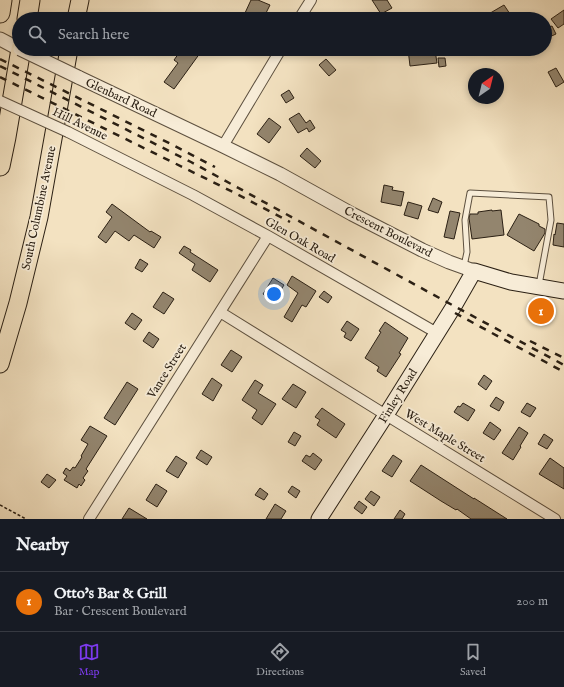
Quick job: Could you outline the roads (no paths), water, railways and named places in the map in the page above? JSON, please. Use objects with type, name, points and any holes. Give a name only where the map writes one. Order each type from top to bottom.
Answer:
[{"type":"highway","points":[[0,13],[2,0]]},
{"type":"highway","points":[[27,12],[30,0]]},
{"type":"highway","points":[[0,166],[19,56]]},
{"type":"main road","points":[[77,12],[80,0]]},
{"type":"main road","name":"South Columbine Avenue","points":[[0,364],[18,302],[39,217],[68,56]]},
{"type":"main road","name":"Crescent Boulevard","points":[[469,269],[511,282],[564,291]]},
{"type":"main road","name":"Finley Road","points":[[319,519],[437,333],[469,269]]},
{"type":"street","points":[[303,12],[311,0]]},
{"type":"street","name":"Glenbard Road","points":[[0,39],[12,45]]},
{"type":"street","name":"Glenbard Road","points":[[34,56],[223,146]]},
{"type":"street","points":[[223,146],[277,56]]},
{"type":"street","name":"Hill Avenue","points":[[0,101],[68,132],[148,173]]},
{"type":"street","name":"Crescent Boulevard","points":[[223,146],[280,174],[352,214],[422,250],[469,269]]},
{"type":"street","name":"Glen Oak Road","points":[[148,173],[194,195],[437,333]]},
{"type":"street","name":"Vance Street","points":[[89,519],[268,236]]},
{"type":"street","name":"West Maple Street","points":[[220,312],[555,519]]},
{"type":"lane","points":[[469,269],[465,220],[470,194],[549,197],[551,220],[539,287]]},
{"type":"railway","points":[[0,59],[215,167]]},
{"type":"railway","points":[[0,66],[191,162],[564,365]]},
{"type":"railway","points":[[0,77],[233,192],[290,222]]},
{"type":"railway","points":[[455,313],[564,372]]},
{"type":"railway","points":[[530,341],[564,358]]},
{"type":"place","name":"Otto's Bar & Grill","points":[[541,311]]}]
